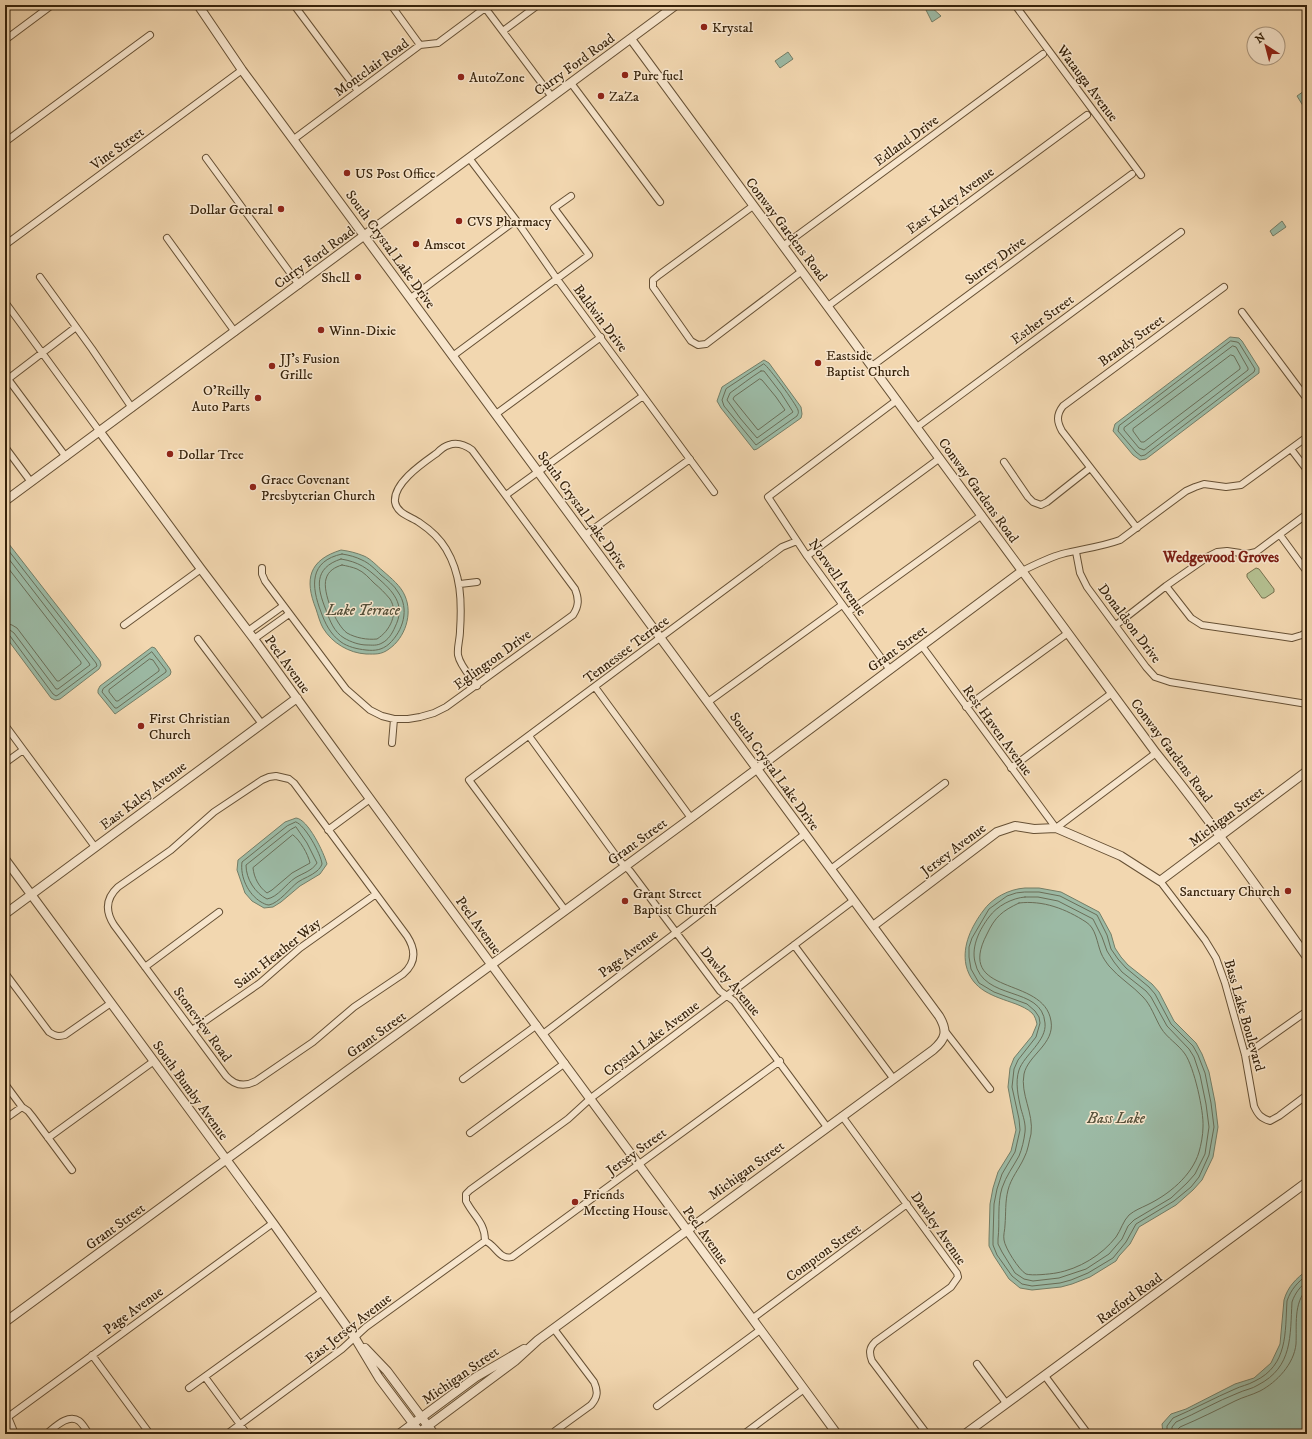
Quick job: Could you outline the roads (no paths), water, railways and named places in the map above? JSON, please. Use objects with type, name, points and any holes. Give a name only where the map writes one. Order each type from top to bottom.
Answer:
[{"type":"street","points":[[5,40],[52,5]]},
{"type":"street","name":"South Crystal Lake Drive","points":[[198,5],[242,70],[454,355],[939,1016],[945,1031]]},
{"type":"street","points":[[294,5],[358,91]]},
{"type":"street","points":[[391,5],[420,45]]},
{"type":"street","points":[[503,31],[538,5]]},
{"type":"street","name":"Watauga Avenue","points":[[1015,5],[1141,174]]},
{"type":"street","name":"Curry Ford Road","points":[[5,502],[674,6]]},
{"type":"street","points":[[484,7],[552,97]]},
{"type":"street","name":"Montclair Road","points":[[294,139],[420,45],[438,43],[484,7]]},
{"type":"street","points":[[5,142],[150,35]]},
{"type":"street","name":"Conway Gardens Road","points":[[631,39],[1156,753],[1188,792],[1307,957]]},
{"type":"street","name":"Edland Drive","points":[[783,246],[1043,54]]},
{"type":"street","name":"Vine Street","points":[[5,245],[242,70]]},
{"type":"street","points":[[571,83],[660,202]]},
{"type":"street","name":"East Kaley Avenue","points":[[828,306],[1087,115]]},
{"type":"street","points":[[206,158],[299,285]]},
{"type":"street","name":"Baldwin Drive","points":[[469,158],[516,220],[557,279],[714,492]]},
{"type":"street","name":"Surrey Drive","points":[[872,366],[1132,174]]},
{"type":"street","points":[[454,355],[589,255],[554,208],[571,196]]},
{"type":"street","points":[[753,206],[659,274],[653,280],[653,287],[691,341],[698,344],[706,344],[802,271]]},
{"type":"street","points":[[411,298],[516,220]]},
{"type":"street","name":"Esther Street","points":[[917,427],[1181,232]]},
{"type":"street","points":[[166,238],[235,332]]},
{"type":"street","points":[[40,277],[132,408]]},
{"type":"street","name":"Brandy Street","points":[[1090,468],[1059,426],[1057,417],[1062,406],[1224,287]]},
{"type":"street","points":[[5,302],[100,432]]},
{"type":"street","points":[[1242,312],[1307,399]]},
{"type":"street","points":[[66,457],[7,377],[76,327]]},
{"type":"street","points":[[496,414],[601,337]]},
{"type":"street","points":[[477,686],[458,656],[460,630],[460,584],[454,563],[444,547],[420,523],[400,511],[396,506],[395,500],[398,490],[406,477],[416,467],[448,445],[458,444],[466,446],[472,450],[506,495],[643,396]]},
{"type":"street","name":"Norwell Avenue","points":[[890,670],[807,556],[768,497],[897,400]]},
{"type":"street","name":"Peel Avenue","points":[[100,432],[254,639],[837,1434]]},
{"type":"street","name":"Grant Street","points":[[5,1322],[691,818],[1022,571],[1042,561],[1063,554],[1120,540],[1191,489],[1204,484],[1226,487],[1241,485],[1307,437]]},
{"type":"street","points":[[5,447],[31,482]]},
{"type":"street","points":[[1291,449],[1307,470]]},
{"type":"street","points":[[585,535],[690,458]]},
{"type":"street","points":[[807,556],[940,458]]},
{"type":"street","points":[[1004,462],[1028,497],[1041,505],[1047,502],[1090,468],[1137,528]]},
{"type":"street","name":"Eglington Drive","points":[[394,719],[408,719],[434,713],[446,707],[573,615],[578,608],[578,597],[575,589],[506,495]]},
{"type":"street","points":[[1116,624],[1209,556],[1217,552],[1227,551],[1247,554],[1256,552],[1307,514]]},
{"type":"street","points":[[848,612],[982,515]]},
{"type":"street","points":[[1280,535],[1307,572]]},
{"type":"street","name":"Tennessee Terrace","points":[[566,910],[469,780],[595,688],[782,547],[797,541]]},
{"type":"street","name":"Donaldson Drive","points":[[1076,552],[1080,573],[1088,587],[1146,666],[1156,677],[1170,682],[1307,704]]},
{"type":"street","points":[[262,568],[262,574],[265,581],[346,689],[370,710],[382,716],[394,719],[392,743]]},
{"type":"street","points":[[124,625],[201,569]]},
{"type":"street","points":[[460,584],[477,582]]},
{"type":"street","points":[[1166,586],[1192,618],[1202,625],[1292,638],[1307,632]]},
{"type":"street","points":[[708,702],[842,604]]},
{"type":"street","points":[[248,631],[283,606]]},
{"type":"street","points":[[254,639],[289,614]]},
{"type":"street","points":[[966,706],[1068,632]]},
{"type":"street","points":[[198,639],[262,724]]},
{"type":"street","name":"Rest Haven Avenue","points":[[922,646],[1056,828]]},
{"type":"street","points":[[595,688],[691,818]]},
{"type":"street","points":[[1011,768],[1112,692]]},
{"type":"street","name":"East Kaley Avenue","points":[[5,914],[297,698]]},
{"type":"street","points":[[5,725],[95,847]]},
{"type":"street","name":"Dawley Avenue","points":[[529,736],[720,991],[734,1000],[827,1127]]},
{"type":"street","points":[[5,763],[23,750]]},
{"type":"street","points":[[1056,828],[1156,753]]},
{"type":"street","name":"Michigan Street","points":[[1160,881],[1307,771]]},
{"type":"street","name":"Stoneview Road","points":[[269,777],[283,777],[294,783],[328,830],[411,942],[414,956],[413,963],[403,974],[354,1007],[313,1042],[256,1081],[244,1085],[231,1081],[111,920],[107,907],[108,899],[112,892],[118,887],[171,850],[214,812],[262,780],[269,777]]},
{"type":"street","points":[[831,869],[945,783]]},
{"type":"street","points":[[328,830],[370,799]]},
{"type":"street","name":"Jersey Avenue","points":[[873,926],[996,832],[1015,826],[1034,829],[1056,828]]},
{"type":"street","name":"Bass Lake Boulevard","points":[[1056,828],[1121,856],[1160,881],[1205,940],[1216,958],[1225,983],[1245,1055],[1254,1106],[1257,1114],[1263,1119],[1270,1121],[1307,1095]]},
{"type":"street","name":"Page Avenue","points":[[543,1034],[805,834]]},
{"type":"street","name":"South Bumby Avenue","points":[[5,859],[273,1223],[355,1338],[379,1378],[419,1433]]},
{"type":"street","name":"Saint Heather Way","points":[[192,1030],[260,983],[300,948],[376,894]]},
{"type":"street","name":"Crystal Lake Avenue","points":[[484,1241],[485,1232],[482,1224],[467,1204],[465,1197],[470,1190],[568,1119],[591,1098],[854,900]]},
{"type":"street","points":[[146,966],[219,912]]},
{"type":"street","points":[[794,945],[893,1078]]},
{"type":"street","points":[[5,973],[49,1032],[54,1036],[59,1037],[65,1035],[111,1003]]},
{"type":"street","points":[[1245,1055],[1307,1011]]},
{"type":"street","points":[[463,1079],[537,1025]]},
{"type":"street","points":[[945,1031],[990,1089]]},
{"type":"street","name":"Michigan Street","points":[[399,1434],[476,1377],[554,1329],[938,1046],[944,1036],[945,1031]]},
{"type":"street","points":[[48,1138],[154,1061]]},
{"type":"street","name":"Jersey Street","points":[[484,1241],[493,1245],[499,1253],[506,1258],[512,1257],[780,1061]]},
{"type":"street","points":[[470,1133],[565,1063]]},
{"type":"street","points":[[5,1084],[22,1107],[28,1111],[72,1170]]},
{"type":"street","points":[[5,1119],[22,1107]]},
{"type":"street","name":"Dawley Avenue","points":[[842,1116],[908,1204],[954,1268],[958,1277],[951,1287],[875,1342],[871,1346],[870,1351],[872,1361],[927,1434]]},
{"type":"street","name":"Raeford Road","points":[[965,1434],[1307,1182]]},
{"type":"street","name":"Compton Street","points":[[752,1318],[908,1204]]},
{"type":"street","name":"Page Avenue","points":[[7,1415],[273,1223]]},
{"type":"street","name":"East Jersey Avenue","points":[[227,1434],[342,1350],[366,1328],[484,1241]]},
{"type":"street","points":[[189,1388],[322,1292]]},
{"type":"street","points":[[554,1329],[597,1388],[596,1400],[555,1431]]},
{"type":"street","points":[[657,1406],[760,1330]]},
{"type":"street","name":"South Bumby Avenue","points":[[355,1338],[387,1371],[434,1434]]},
{"type":"street","name":"Michigan Street","points":[[419,1433],[515,1360],[538,1340]]},
{"type":"street","points":[[92,1355],[150,1434]]},
{"type":"street","points":[[977,1364],[1006,1403]]},
{"type":"street","points":[[1045,1376],[1088,1434]]},
{"type":"street","points":[[205,1377],[247,1434]]},
{"type":"street","points":[[744,1434],[804,1389]]},
{"type":"street","points":[[7,1415],[15,1434]]},
{"type":"street","points":[[46,1434],[65,1420],[71,1418],[80,1422],[89,1434]]},
{"type":"water","points":[[929,5],[941,16],[932,22],[925,8]]},
{"type":"water","points":[[788,52],[793,59],[780,68],[775,61]]},
{"type":"water","points":[[1304,91],[1307,94],[1307,108],[1305,109],[1297,96]]},
{"type":"water","points":[[1282,221],[1286,227],[1273,236],[1270,231]]},
{"type":"water","points":[[1230,337],[1239,338],[1242,341],[1259,368],[1259,373],[1146,459],[1140,460],[1133,455],[1113,431],[1115,424]]},
{"type":"water","points":[[764,360],[769,363],[801,407],[802,414],[801,418],[754,450],[717,401],[722,387]]},
{"type":"water","points":[[5,539],[100,661],[101,665],[99,669],[60,699],[55,700],[51,698],[5,636]]},
{"type":"water","name":"Lake Terrace","points":[[341,550],[359,554],[369,559],[396,582],[405,596],[408,618],[403,632],[395,644],[389,649],[378,654],[353,652],[347,649],[336,643],[321,624],[310,589],[312,572],[322,559]]},
{"type":"water","points":[[152,647],[155,648],[170,669],[170,675],[115,714],[98,693],[100,686]]},
{"type":"water","points":[[296,818],[305,824],[315,837],[323,852],[327,864],[320,874],[300,886],[281,902],[273,907],[264,908],[252,901],[245,893],[237,870],[238,860],[285,822]]},
{"type":"water","name":"Bass Lake","points":[[1025,888],[1039,888],[1061,892],[1099,912],[1111,934],[1115,948],[1121,957],[1159,992],[1174,1021],[1196,1043],[1209,1072],[1218,1127],[1213,1157],[1202,1180],[1176,1205],[1139,1227],[1130,1244],[1116,1261],[1090,1277],[1072,1284],[1061,1287],[1032,1290],[1020,1288],[1009,1279],[989,1246],[989,1239],[990,1204],[993,1188],[998,1172],[1011,1151],[1016,1130],[1008,1087],[1010,1068],[1014,1058],[1032,1036],[1037,1024],[1034,1015],[1029,1010],[992,995],[979,987],[969,974],[965,958],[965,950],[969,936],[975,923],[987,906],[996,898],[1007,892]]},
{"type":"water","points":[[1307,1270],[1307,1426],[1297,1434],[1163,1434],[1162,1424],[1171,1414],[1186,1409],[1235,1384],[1254,1378],[1271,1363],[1280,1344],[1284,1300],[1293,1283]]},
{"type":"place","name":"Krystal","points":[[704,27]]},
{"type":"place","name":"Pure fuel","points":[[625,75]]},
{"type":"place","name":"AutoZone","points":[[461,77]]},
{"type":"place","name":"ZaZa","points":[[601,96]]},
{"type":"place","name":"US Post Office","points":[[347,173]]},
{"type":"place","name":"Dollar General","points":[[281,209]]},
{"type":"place","name":"CVS Pharmacy","points":[[459,221]]},
{"type":"place","name":"Amscot","points":[[416,244]]},
{"type":"place","name":"Shell","points":[[358,277]]},
{"type":"place","name":"Winn-Dixie","points":[[321,330]]},
{"type":"place","name":"Eastside Baptist Church","points":[[818,363]]},
{"type":"place","name":"JJ's Fusion Grille","points":[[272,366]]},
{"type":"place","name":"O'Reilly Auto Parts","points":[[258,398]]},
{"type":"place","name":"Dollar Tree","points":[[170,454]]},
{"type":"place","name":"Grace Covenant Presbyterian Church","points":[[253,487]]},
{"type":"place","name":"First Christian Church","points":[[141,726]]},
{"type":"place","name":"Sanctuary Church","points":[[1288,891]]},
{"type":"place","name":"Grant Street Baptist Church","points":[[625,901]]},
{"type":"place","name":"Friends Meeting House","points":[[575,1202]]},
{"type":"district","name":"Wedgewood Groves","points":[[1221,557]]}]
